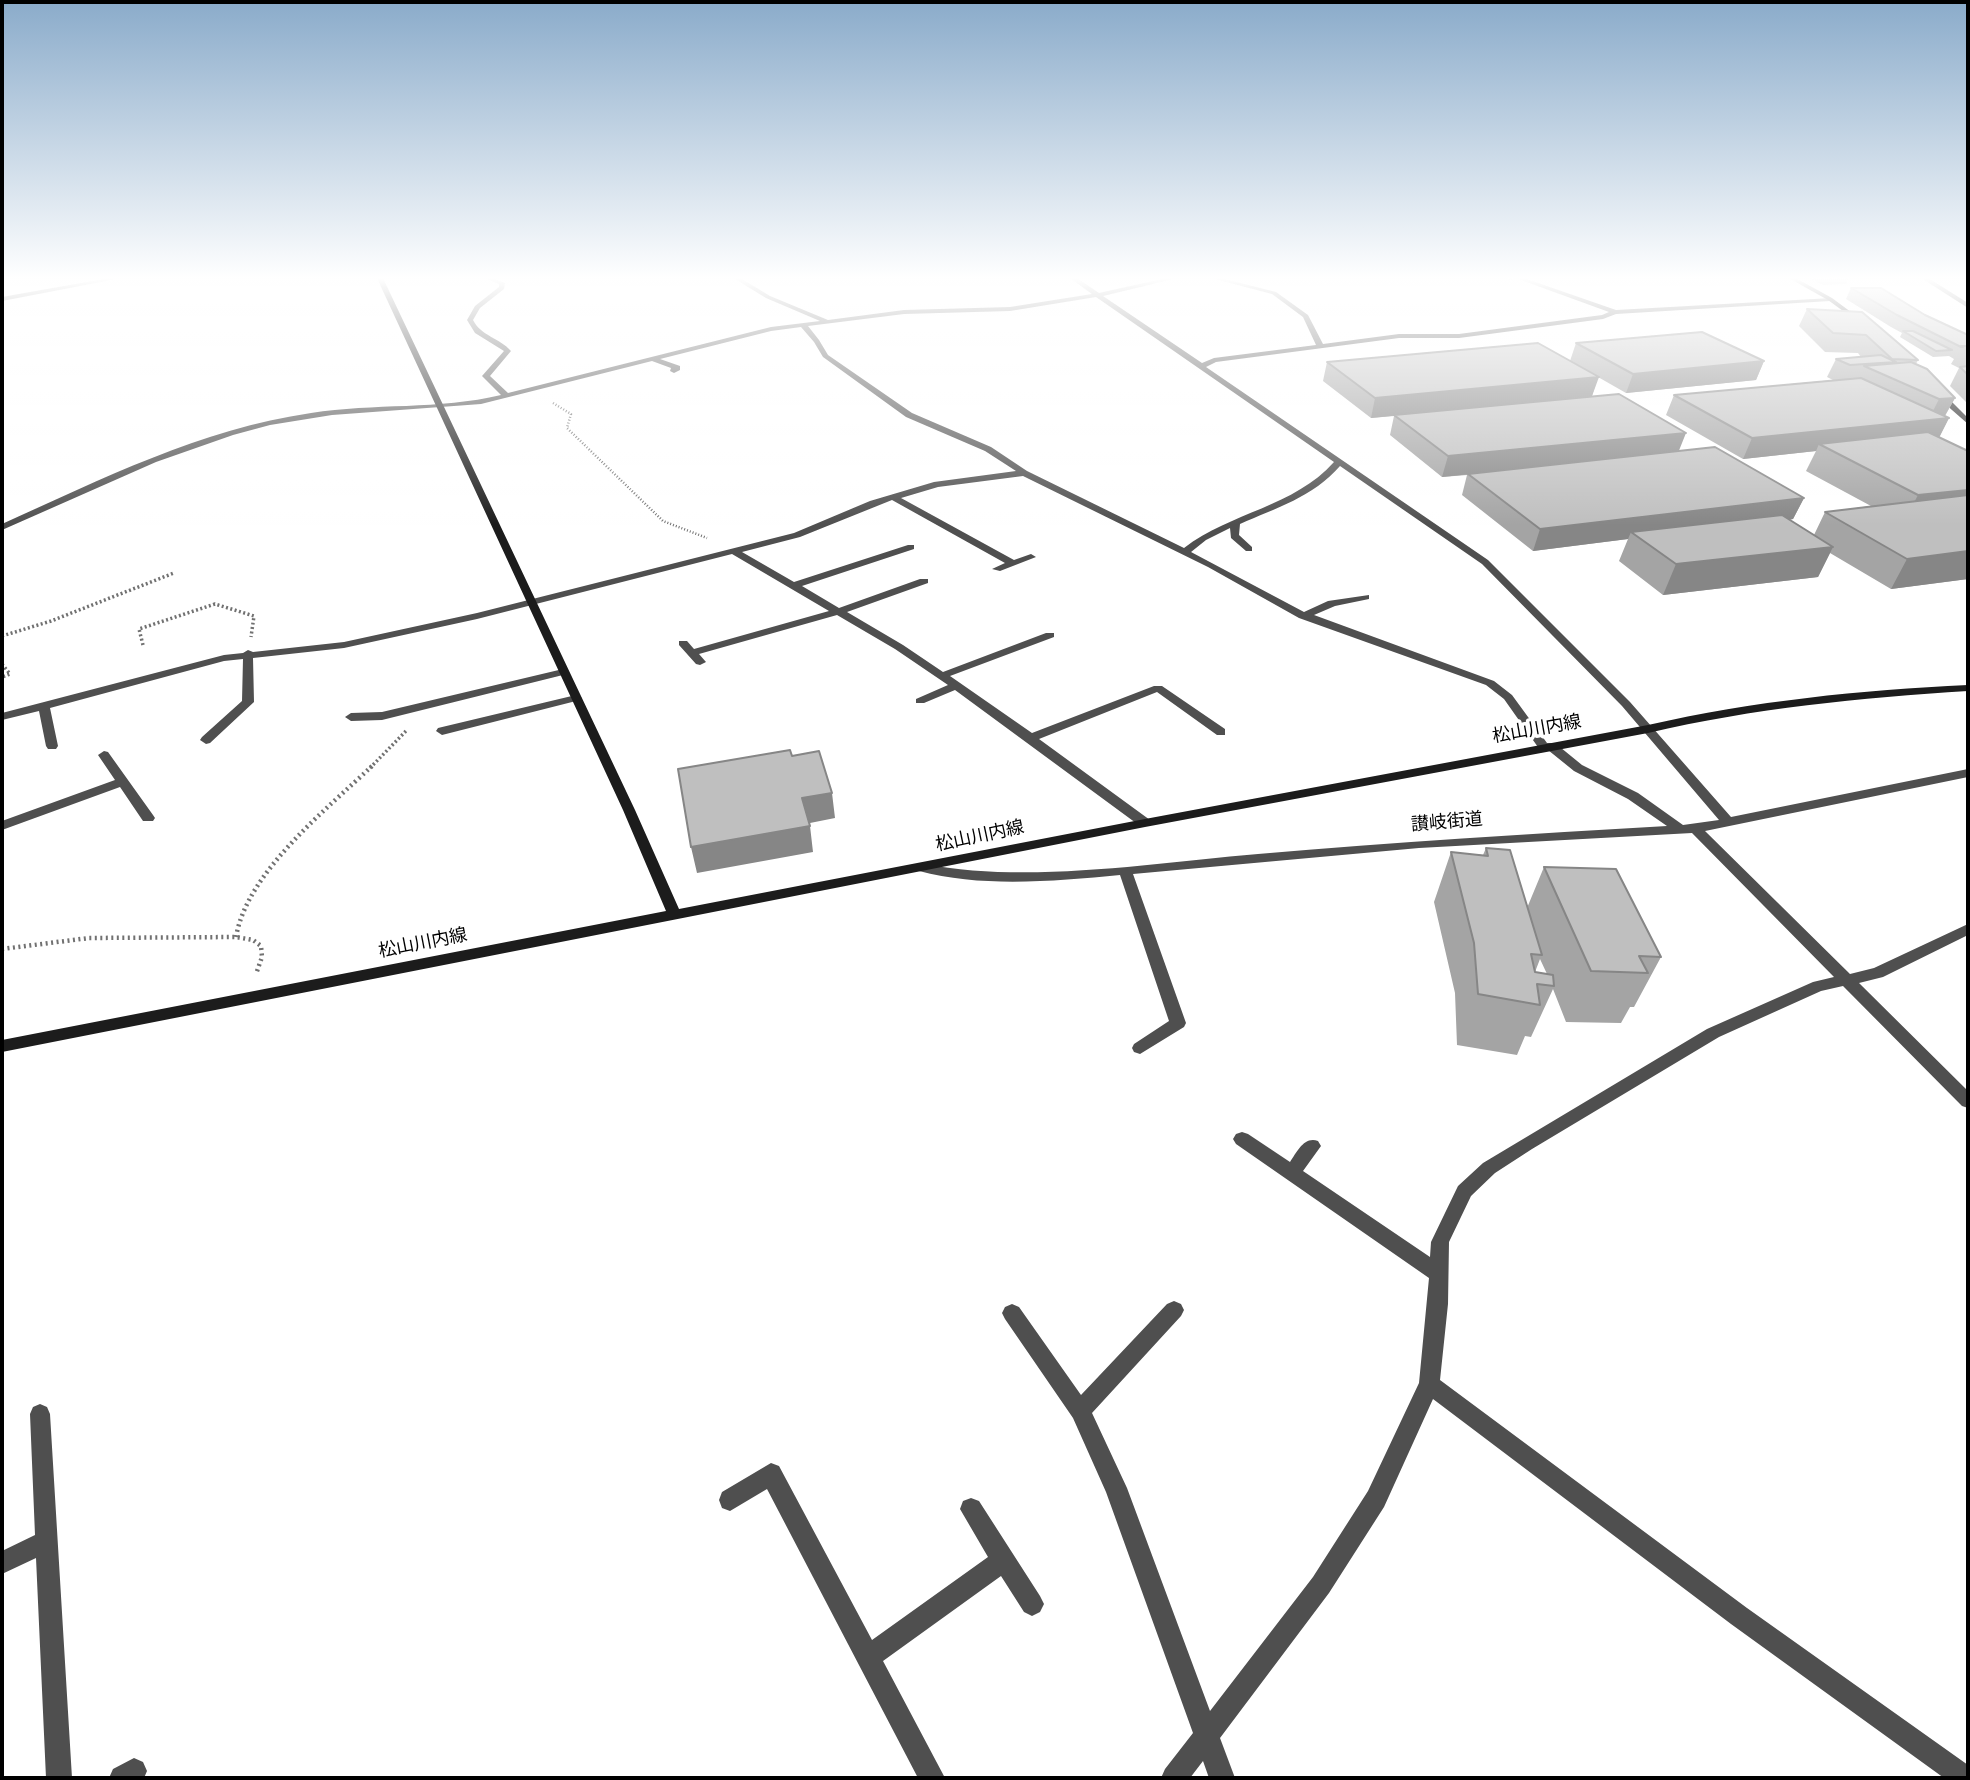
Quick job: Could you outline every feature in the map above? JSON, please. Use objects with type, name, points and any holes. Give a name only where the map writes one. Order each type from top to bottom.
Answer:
[{"type":"street","points":[[418,359],[675,915]]},
{"type":"street","points":[[501,359],[486,376],[507,396]]},
{"type":"street","points":[[2,527],[151,458],[233,432],[310,415],[441,408],[536,390],[648,359]]},
{"type":"street","points":[[655,359],[677,368],[674,371]]},
{"type":"street","points":[[829,359],[899,410],[988,449],[1024,473],[1187,552],[1303,616],[1490,683],[1508,697],[1548,747],[1578,768],[1633,796],[1679,829]]},
{"type":"street","points":[[1189,359],[1204,365],[1221,359]]},
{"type":"street","points":[[1204,365],[1204,369],[1485,562],[1648,729],[1728,822]]},
{"type":"street","points":[[1930,385],[1968,422]]},
{"type":"street","points":[[1187,552],[1235,522],[1300,493],[1335,469],[1340,461]]},
{"type":"street","points":[[2,717],[187,666],[248,653],[375,640],[735,552],[814,530],[893,497],[937,484],[1024,473]]},
{"type":"street","points":[[893,497],[1013,564]]},
{"type":"street","points":[[1235,522],[1234,536],[1249,549]]},
{"type":"street","points":[[793,586],[911,547]]},
{"type":"street","points":[[735,552],[941,676],[1145,822]]},
{"type":"street","points":[[997,569],[1031,556]]},
{"type":"street","points":[[691,653],[838,612],[924,581]]},
{"type":"street","points":[[1303,616],[1332,603],[1365,597]]},
{"type":"street","points":[[941,676],[1050,635]]},
{"type":"street","points":[[683,643],[700,663]]},
{"type":"street","points":[[206,740],[248,702],[248,653]]},
{"type":"street","points":[[351,718],[382,716],[563,672]]},
{"type":"street","points":[[920,701],[956,686]]},
{"type":"street","points":[[1031,738],[1158,688],[1221,732]]},
{"type":"street","name":"松山川内線","points":[[2,1046],[924,868],[1145,822],[1648,729],[1711,713],[1816,699],[1968,688]]},
{"type":"street","points":[[442,731],[576,698]]},
{"type":"street","points":[[44,705],[52,746]]},
{"type":"street","points":[[104,755],[148,818]]},
{"type":"street","name":"讃岐街道","points":[[924,868],[958,875],[1005,877],[1125,870],[1446,842],[1695,829],[1968,773]]},
{"type":"street","points":[[2,827],[123,782]]},
{"type":"street","points":[[1695,829],[1968,1101]]},
{"type":"street","points":[[1125,870],[1178,1023],[1140,1048]]},
{"type":"street","points":[[1174,1778],[1321,1585],[1376,1499],[1429,1384],[1440,1242],[1464,1191],[1489,1168],[1713,1033],[1818,986],[1878,973],[1968,929]]},
{"type":"street","points":[[1242,1139],[1439,1274]]},
{"type":"street","points":[[1292,1173],[1312,1146]]},
{"type":"street","points":[[1080,1411],[1174,1310]]},
{"type":"street","points":[[1012,1313],[1080,1411],[1116,1488],[1222,1778]]},
{"type":"street","points":[[1429,1384],[1750,1624],[1965,1778]]},
{"type":"street","points":[[40,1414],[59,1778]]},
{"type":"street","points":[[730,1500],[771,1474],[932,1778]]},
{"type":"street","points":[[971,1509],[1032,1604]]},
{"type":"street","points":[[2,1563],[47,1541]]},
{"type":"street","points":[[867,1657],[1003,1560]]},
{"type":"path","points":[[536,390],[570,414],[567,428],[663,521],[735,552]]},
{"type":"path","points":[[2,636],[51,621],[174,572]]},
{"type":"path","points":[[143,645],[139,628],[204,606],[221,604],[254,616],[255,623],[248,653]]},
{"type":"path","points":[[2,664],[10,674],[2,677]]},
{"type":"path","points":[[236,937],[234,930],[243,908],[273,867],[320,815],[384,757],[421,706]]},
{"type":"path","points":[[2,949],[65,938],[106,936],[236,937],[253,940],[261,946],[262,957],[248,998]]},
{"type":"building","points":[[1360,359],[1567,359],[1599,377],[1375,398],[1327,362]]},
{"type":"building","points":[[1606,359],[1764,361],[1633,374]]},
{"type":"building","points":[[1836,359],[1890,359],[1896,362],[1850,365]]},
{"type":"building","points":[[1911,362],[1927,369],[1955,398],[1939,399],[1864,366]]},
{"type":"building","points":[[1968,366],[1968,375],[1960,367]]},
{"type":"building","points":[[1861,378],[1949,418],[1752,438],[1674,395]]},
{"type":"building","points":[[1619,394],[1686,433],[1448,456],[1394,415]]},
{"type":"building","points":[[1928,432],[1968,451],[1968,490],[1918,495],[1819,444]]},
{"type":"building","points":[[1715,447],[1804,498],[1540,529],[1468,474]]},
{"type":"building","points":[[1968,495],[1968,551],[1907,559],[1825,512]]},
{"type":"building","points":[[1782,515],[1833,547],[1676,564],[1631,532]]},
{"type":"building","points":[[790,750],[792,756],[819,751],[832,793],[802,798],[810,826],[691,847],[678,769]]},
{"type":"building","points":[[1486,848],[1510,850],[1542,955],[1531,954],[1535,972],[1553,975],[1554,986],[1537,984],[1540,1005],[1478,994],[1474,943],[1451,852],[1488,856]]},
{"type":"building","points":[[1544,867],[1616,869],[1661,957],[1639,956],[1648,973],[1591,971]]}]
